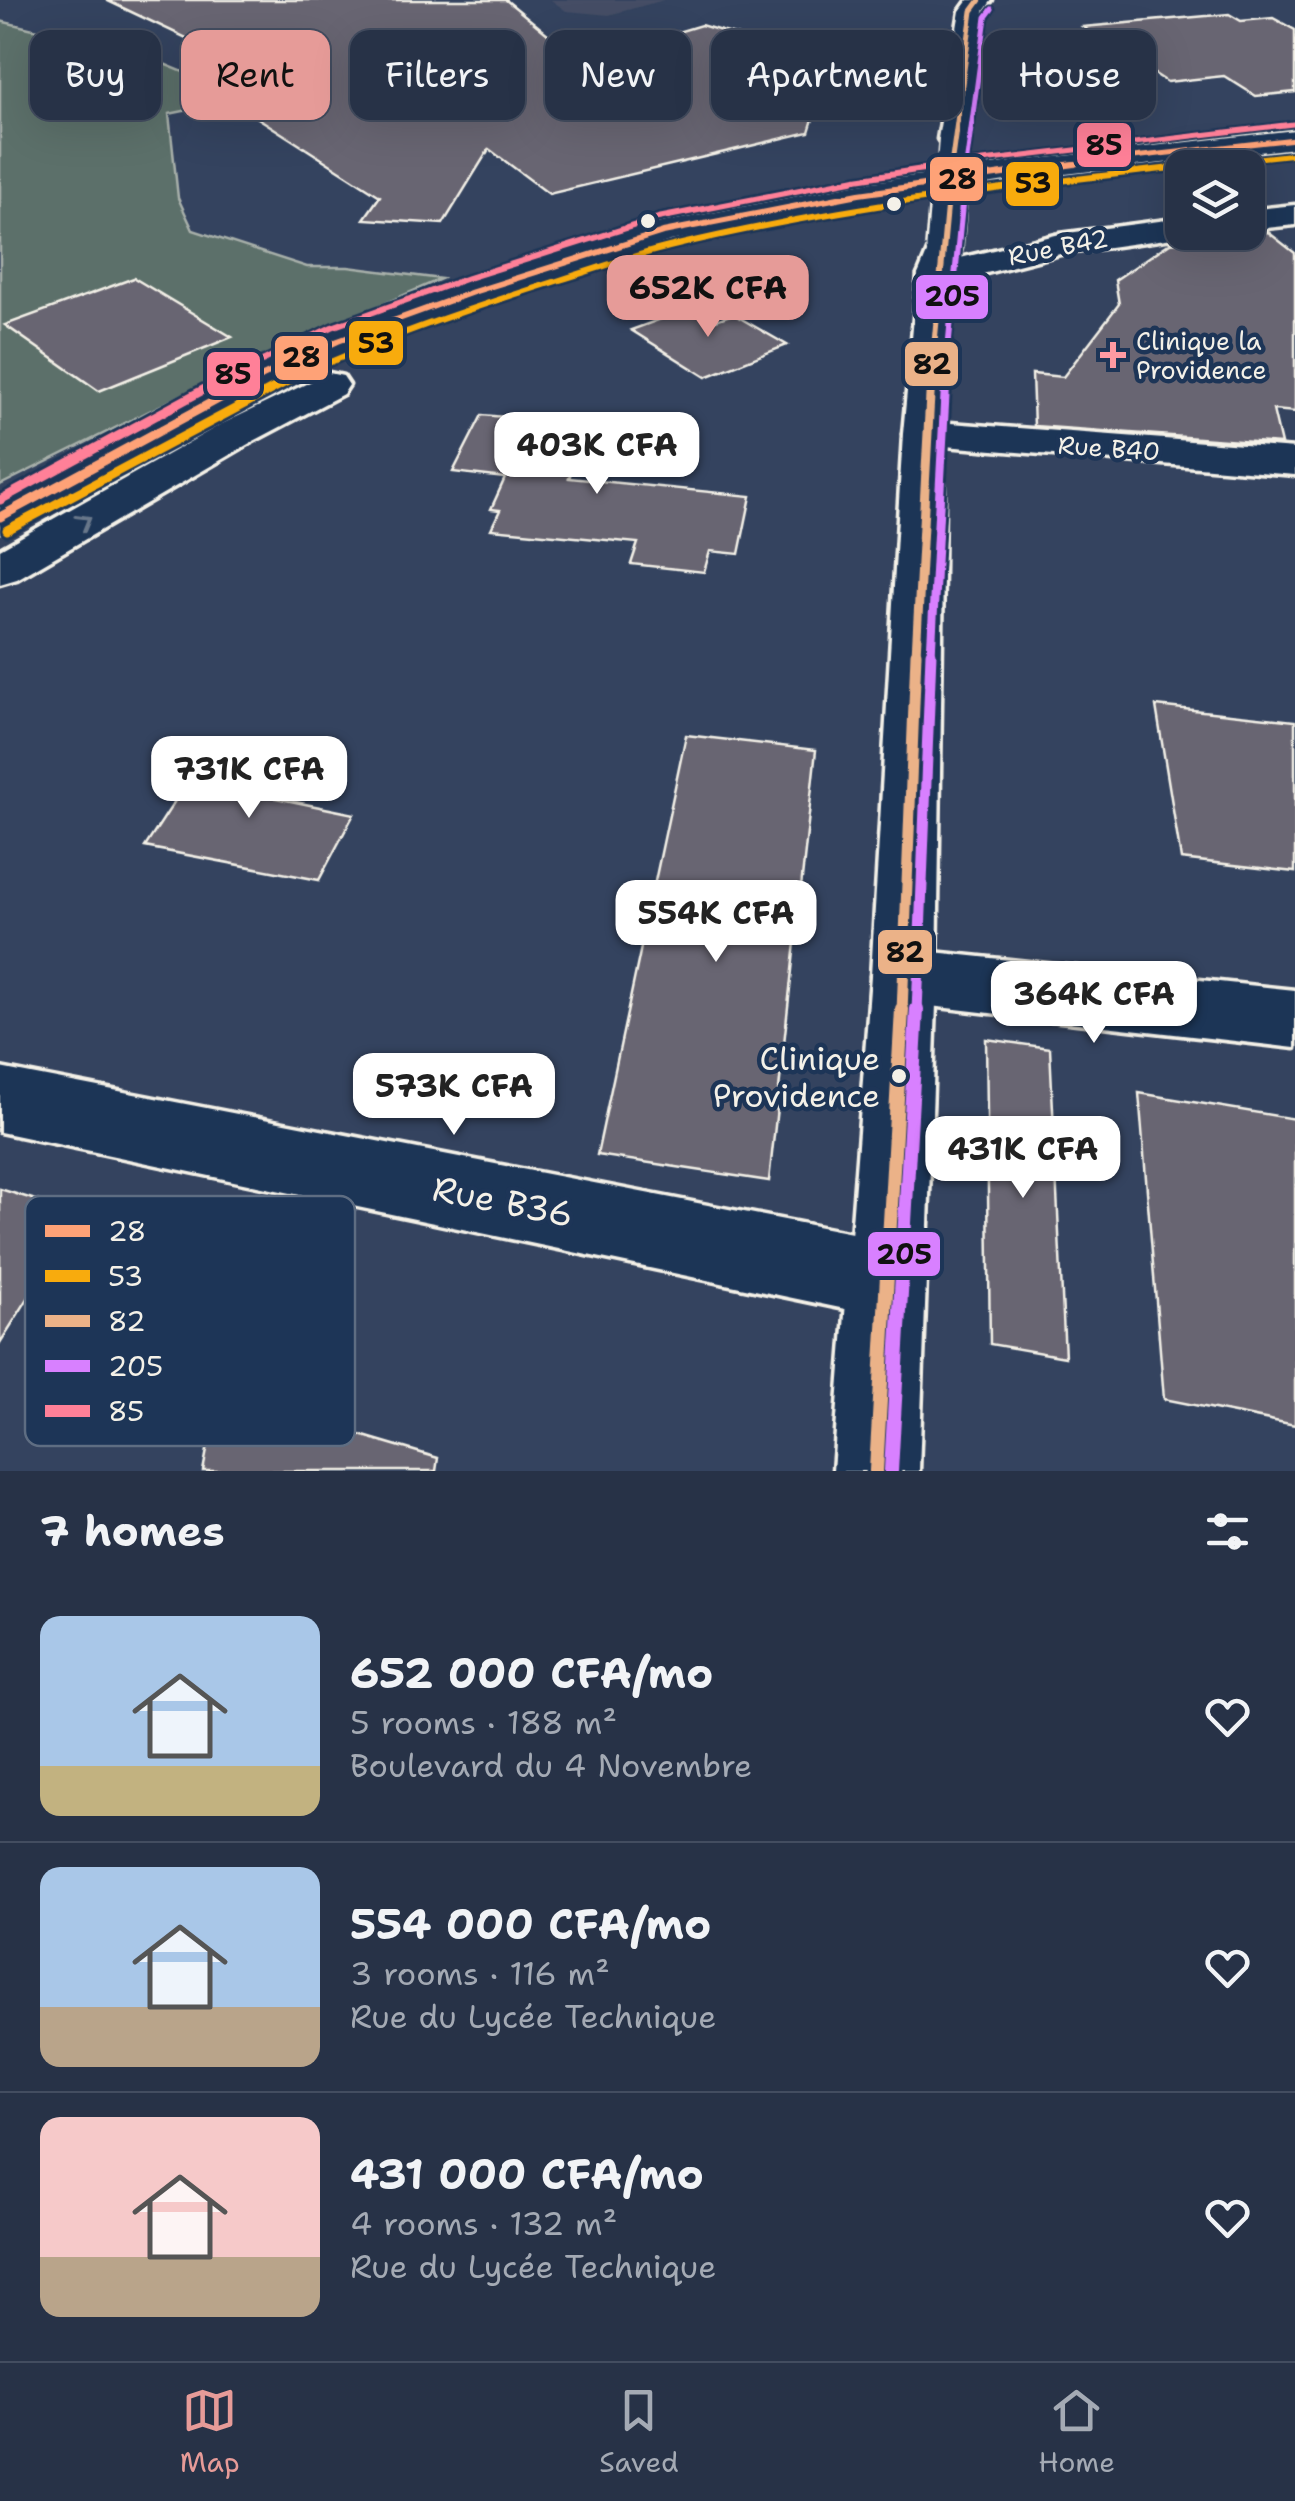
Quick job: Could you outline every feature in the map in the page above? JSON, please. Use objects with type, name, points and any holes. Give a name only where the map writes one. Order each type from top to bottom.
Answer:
[{"type":"street","points":[[876,1471],[904,976],[924,434],[953,139],[972,4]]},
{"type":"street","points":[[0,517],[241,386],[338,341],[473,292],[663,232],[858,194],[1012,171],[1295,138]]},
{"type":"street","points":[[1265,172],[1295,168]]},
{"type":"street","points":[[0,570],[298,399],[502,315],[657,271],[883,222],[1165,183]]},
{"type":"street","points":[[1265,218],[1295,215]]},
{"type":"street","name":"Rue B42","points":[[940,262],[1165,230]]},
{"type":"street","name":"Rue B40","points":[[924,434],[1295,462]]},
{"type":"street","points":[[904,976],[1295,1019]]},
{"type":"street","name":"Rue B36","points":[[0,1100],[888,1279]]},
{"type":"shaded area","points":[[551,0],[664,0],[609,15],[566,11]]},
{"type":"shaded area","points":[[0,21],[38,30],[30,30],[30,120],[161,120],[161,63],[181,71],[181,112],[169,114],[178,198],[193,230],[307,267],[348,267],[441,279],[238,367],[0,485]]},
{"type":"building","points":[[106,0],[506,0],[545,32],[545,120],[691,120],[691,30],[684,30],[701,25],[718,30],[711,30],[711,120],[813,120],[809,132],[549,194],[489,149],[443,224],[364,219],[380,196],[261,120],[330,120],[330,30],[181,30],[181,35]]},
{"type":"building","points":[[1229,14],[1241,21],[1273,18],[1295,30],[1295,92],[1256,96],[1224,76],[1167,82],[1156,75],[1156,30],[1083,27]]},
{"type":"building","points":[[1265,232],[1295,253],[1295,412],[1273,410],[1281,444],[1034,426],[1032,374],[1063,377],[1119,304],[1115,280],[1165,246],[1165,250],[1265,250]]},
{"type":"building","points":[[134,278],[232,337],[99,391],[5,325]]},
{"type":"building","points":[[694,307],[716,320],[733,314],[787,345],[706,377],[631,330]]},
{"type":"building","points":[[482,415],[590,425],[569,478],[751,496],[739,554],[710,551],[704,572],[631,564],[638,543],[491,529],[500,510],[491,509],[505,478],[453,472]]},
{"type":"building","points":[[1156,706],[1295,721],[1295,872],[1181,859]]},
{"type":"building","points":[[686,735],[816,750],[769,1181],[597,1155]]},
{"type":"building","points":[[206,753],[287,769],[276,798],[354,814],[319,880],[145,847]]},
{"type":"building","points":[[986,1039],[1050,1048],[1065,1357],[990,1344]]},
{"type":"building","points":[[1139,1093],[1295,1119],[1295,1425],[1164,1399]]},
{"type":"building","points":[[0,1189],[25,1197],[25,1303],[0,1343]]},
{"type":"building","points":[[355,1433],[438,1458],[436,1471],[203,1471],[208,1446],[355,1446]]},
{"type":"transit line","name":"82","points":[[876,1471],[901,1041],[933,343],[956,121],[972,11],[980,0]]},
{"type":"transit line","name":"205","points":[[891,1471],[916,1035],[940,452],[970,125],[986,17],[992,9]]},
{"type":"transit line","name":"85","points":[[0,500],[248,366],[332,327],[468,278],[658,218],[856,179],[1010,156],[1293,124]]},
{"type":"transit line","name":"28","points":[[0,517],[255,379],[338,341],[473,292],[663,232],[859,194],[1012,171],[1295,139]]},
{"type":"transit line","name":"53","points":[[7,530],[262,392],[344,355],[478,306],[667,247],[862,209],[1014,186],[1295,154]]},
{"type":"place","name":"Clinique la Providence","points":[[1113,355]]},
{"type":"place","name":"Clinique Providence","points":[[899,1076]]}]
